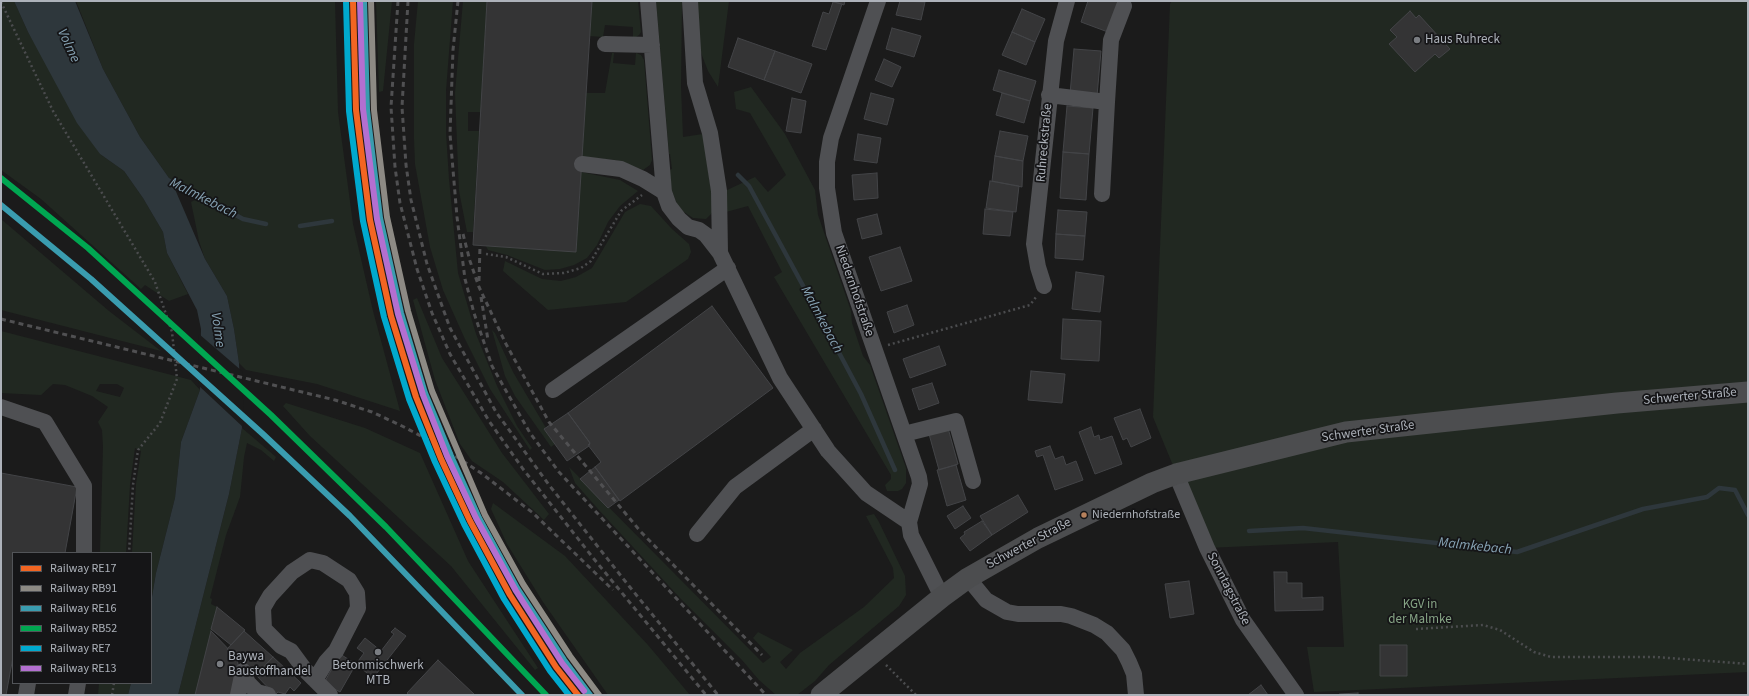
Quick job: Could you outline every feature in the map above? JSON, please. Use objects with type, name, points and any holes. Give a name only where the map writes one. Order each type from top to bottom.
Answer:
[{"type":"main road","name":"Schwerter Straße","points":[[821,695],[942,597],[968,578],[1038,538],[1152,483],[1176,474],[1346,432],[1617,403],[1748,392]]},
{"type":"street","points":[[648,1],[664,192],[669,206],[679,219],[688,227],[699,230],[706,235],[720,252],[780,378],[828,451],[866,493],[909,522],[915,546],[942,597]]},
{"type":"street","points":[[690,1],[695,83],[710,134],[719,191],[720,252]]},
{"type":"street","name":"Niedernhofstraße","points":[[878,1],[831,138],[827,162],[827,188],[834,233],[919,477],[920,484],[909,522]]},
{"type":"street","name":"Ruhreckstraße","points":[[1044,286],[1038,267],[1034,244],[1056,41],[1067,1]]},
{"type":"street","points":[[1102,194],[1111,40],[1124,6]]},
{"type":"street","points":[[605,44],[652,45]]},
{"type":"street","points":[[1049,95],[1107,102]]},
{"type":"street","points":[[582,164],[621,169],[643,179],[664,192]]},
{"type":"street","points":[[554,390],[728,268]]},
{"type":"street","points":[[1,407],[45,422],[84,486],[84,552]]},
{"type":"street","points":[[904,434],[956,421],[973,481]]},
{"type":"street","points":[[697,534],[735,487],[814,429]]},
{"type":"street","name":"Sonntagstraße","points":[[1176,474],[1208,548],[1243,620],[1296,695]]},
{"type":"street","points":[[315,680],[326,662],[336,651],[358,608],[357,593],[349,580],[323,563],[310,560],[292,572],[270,596],[263,608],[264,629],[281,646],[291,651],[315,680],[330,695]]},
{"type":"street","points":[[968,578],[986,600],[1006,612],[1018,614],[1061,614],[1071,616],[1094,625],[1107,633],[1123,650],[1129,662],[1134,674],[1136,695]]},
{"type":"street","points":[[238,695],[243,671],[248,683],[257,692],[268,695]]},
{"type":"street","points":[[26,695],[28,684]]},
{"type":"street","points":[[76,695],[78,684]]},
{"type":"path","points":[[1,2],[53,111],[155,282],[172,332],[177,379],[160,423],[138,450],[133,485],[129,552]]},
{"type":"path","points":[[486,254],[506,257],[543,274],[564,273],[581,268],[591,261],[621,211],[641,196],[664,192]]},
{"type":"path","points":[[874,348],[1030,305],[1044,286]]},
{"type":"path","points":[[1416,629],[1483,625],[1500,630],[1534,652],[1551,657],[1656,657],[1748,664]]},
{"type":"path","points":[[873,652],[916,695]]},
{"type":"path","points":[[112,695],[114,684]]},
{"type":"green space","points":[[1,1],[14,1],[28,32],[100,154],[124,171],[143,198],[163,232],[167,253],[188,294],[169,301],[145,285],[141,289],[41,199],[1,170]]},
{"type":"green space","points":[[76,1],[335,1],[338,112],[353,224],[373,311],[400,411],[317,384],[246,370],[239,363],[227,296],[205,259],[199,241],[191,202],[199,198],[197,192],[169,178],[140,137],[103,69]]},
{"type":"green space","points":[[376,1],[392,1],[383,91],[379,92]]},
{"type":"green space","points":[[418,1],[453,1],[446,91],[446,133],[458,273],[476,334],[497,386],[517,426],[532,448],[530,450],[490,389],[464,337],[443,290],[430,247],[415,164],[414,44]]},
{"type":"green space","points":[[463,1],[487,1],[481,112],[468,112],[468,131],[479,131],[473,232],[467,232],[459,191],[458,168],[455,93]]},
{"type":"green space","points":[[592,1],[638,1],[641,32],[639,35],[633,39],[633,27],[605,25],[603,37],[589,36]]},
{"type":"green space","points":[[656,1],[682,1],[681,87],[683,137],[703,134],[714,211],[706,219],[693,218],[681,210],[672,191],[669,170],[672,169],[669,154]]},
{"type":"green space","points":[[694,1],[729,1],[718,87],[708,71],[695,37]]},
{"type":"green space","name":"KGV in der Malmke","points":[[1172,1],[1748,1],[1748,672],[1314,692],[1307,647],[1344,647],[1338,542],[1207,548],[1153,417],[1170,4]]},
{"type":"green space","points":[[612,53],[614,53],[613,63],[635,65],[636,53],[641,55],[644,60],[652,160],[650,165],[643,170],[615,160],[582,157],[586,93],[605,93]]},
{"type":"green space","points":[[751,87],[785,134],[815,190],[818,215],[851,311],[852,323],[863,356],[870,365],[906,468],[906,483],[902,489],[898,491],[887,491],[885,485],[891,479],[891,475],[774,277],[782,272],[748,206],[726,212],[725,191],[755,177],[768,192],[786,175],[750,113],[736,109],[734,92]]},
{"type":"green space","points":[[581,172],[620,180],[638,191],[620,206],[608,222],[597,245],[587,258],[574,265],[560,269],[545,270],[507,255],[488,250],[486,246],[576,251]]},
{"type":"green space","points":[[640,204],[651,206],[672,229],[689,244],[691,252],[688,259],[626,302],[548,310],[503,271],[505,261],[542,279],[561,281],[576,277],[592,268],[625,212]]},
{"type":"green space","points":[[1,219],[109,311],[161,351],[1,310]]},
{"type":"green space","points":[[417,298],[442,358],[502,453],[549,514],[544,520],[503,482],[472,461],[460,444],[435,380],[413,300]]},
{"type":"green space","points":[[492,330],[495,333],[513,372],[546,428],[544,429],[555,444],[551,447],[515,396],[505,376]]},
{"type":"green space","points":[[1,331],[191,380],[200,390],[181,442],[175,498],[156,573],[152,597],[152,552],[132,552],[136,484],[141,451],[135,448],[130,485],[126,552],[100,552],[103,447],[102,430],[98,422],[108,407],[92,396],[65,385],[53,384],[41,395],[1,393]],"holes":[[[100,384],[117,384],[124,388],[120,397],[96,391]]]},
{"type":"green space","points":[[286,403],[365,428],[420,453],[468,561],[538,668],[535,670],[451,566],[310,436],[283,406]]},
{"type":"green space","points":[[242,428],[276,457],[274,461],[261,450],[247,443],[240,497],[226,535],[210,598],[212,599],[211,604],[217,607],[195,695],[178,695],[229,494]]},
{"type":"green space","points":[[569,467],[763,663],[771,657],[753,638],[758,632],[793,650],[780,662],[786,669],[800,653],[864,607],[894,578],[893,568],[866,516],[874,514],[879,522],[905,576],[906,595],[899,606],[829,665],[815,681],[797,695],[776,695],[759,680],[742,660],[680,598],[598,509],[575,483]]},
{"type":"green space","points":[[493,503],[565,556],[648,645],[690,695],[608,695],[543,602],[507,544],[491,509]]},
{"type":"green space","points":[[99,684],[131,684],[128,695],[98,695]]},
{"type":"water","name":"Volme","points":[[14,1],[75,1],[103,69],[140,137],[169,178],[197,192],[199,198],[174,187],[205,259],[227,296],[239,363],[242,428],[229,494],[178,695],[128,695],[131,684],[152,684],[152,597],[156,573],[175,498],[181,442],[200,390],[201,329],[197,310],[167,253],[163,232],[143,198],[124,171],[100,154],[77,123],[28,32]]},
{"type":"pier","points":[[199,334],[242,371],[244,428],[198,385]]},
{"type":"building","points":[[487,1],[592,1],[576,252],[473,245]]},
{"type":"building","points":[[832,1],[845,1],[844,5]]},
{"type":"building","points":[[900,1],[925,2],[921,20],[896,15]]},
{"type":"building","points":[[1088,1],[1119,1],[1108,32],[1081,22]]},
{"type":"building","points":[[833,2],[842,4],[826,50],[812,46],[823,12],[829,14]]},
{"type":"building","points":[[1022,9],[1045,19],[1035,42],[1012,32]]},
{"type":"building","name":"Haus Ruhreck","points":[[1410,11],[1416,18],[1419,15],[1450,49],[1439,58],[1435,54],[1415,72],[1389,44],[1397,37],[1390,30]]},
{"type":"building","points":[[892,28],[921,36],[914,57],[886,49]]},
{"type":"building","points":[[1012,32],[1035,42],[1026,65],[1002,55]]},
{"type":"building","points":[[738,38],[775,51],[764,80],[728,67]]},
{"type":"building","points":[[1074,49],[1101,51],[1097,96],[1070,94]]},
{"type":"building","points":[[775,51],[812,64],[801,93],[764,80]]},
{"type":"building","points":[[884,59],[901,67],[892,87],[875,80]]},
{"type":"building","points":[[999,70],[1036,81],[1030,101],[993,90]]},
{"type":"building","points":[[871,93],[894,99],[887,125],[864,119]]},
{"type":"building","points":[[1002,93],[1030,101],[1024,123],[996,115]]},
{"type":"building","points":[[792,98],[806,101],[801,133],[786,131]]},
{"type":"building","points":[[1067,106],[1093,108],[1089,154],[1063,152]]},
{"type":"building","points":[[1000,131],[1028,136],[1023,161],[995,156]]},
{"type":"building","points":[[858,134],[881,138],[877,163],[854,160]]},
{"type":"building","points":[[1063,152],[1089,154],[1086,200],[1060,198]]},
{"type":"building","points":[[995,156],[1023,161],[1022,187],[992,181]]},
{"type":"building","points":[[877,173],[878,198],[854,200],[852,175]]},
{"type":"building","points":[[990,181],[1019,186],[1016,212],[986,208]]},
{"type":"building","points":[[985,209],[1013,212],[1010,236],[983,234]]},
{"type":"building","points":[[1058,210],[1087,212],[1085,236],[1056,234]]},
{"type":"building","points":[[877,214],[882,234],[862,239],[857,219]]},
{"type":"building","points":[[1056,234],[1085,236],[1083,260],[1055,258]]},
{"type":"building","points":[[900,247],[912,281],[881,291],[869,257]]},
{"type":"building","points":[[1076,272],[1104,276],[1100,312],[1072,309]]},
{"type":"building","points":[[907,305],[914,325],[894,333],[887,312]]},
{"type":"building","points":[[712,306],[773,388],[620,501],[595,467],[601,462],[588,445],[590,443],[568,413]]},
{"type":"building","points":[[1063,319],[1101,321],[1099,361],[1061,359]]},
{"type":"building","points":[[939,346],[946,365],[910,378],[903,359]]},
{"type":"building","points":[[1031,371],[1065,374],[1062,403],[1028,400]]},
{"type":"building","points":[[932,383],[939,403],[919,410],[912,389]]},
{"type":"building","points":[[1140,409],[1151,438],[1131,447],[1127,438],[1123,440],[1114,418]]},
{"type":"building","points":[[568,413],[590,443],[589,446],[567,461],[544,429]]},
{"type":"building","points":[[1091,427],[1094,437],[1099,435],[1100,440],[1112,436],[1122,464],[1095,474],[1079,432]]},
{"type":"building","points":[[948,428],[958,464],[939,470],[929,434]]},
{"type":"building","points":[[1050,446],[1055,459],[1063,456],[1066,465],[1076,461],[1083,480],[1055,490],[1043,455],[1037,457],[1035,451]]},
{"type":"building","points":[[956,465],[966,500],[947,506],[937,470]]},
{"type":"building","points":[[595,467],[619,500],[608,508],[580,479]]},
{"type":"building","points":[[1,473],[77,487],[65,552],[12,552],[12,662],[6,695],[1,695]]},
{"type":"building","points":[[1018,495],[1028,512],[992,535],[980,516]]},
{"type":"building","points":[[963,506],[971,518],[955,529],[947,516]]},
{"type":"building","points":[[982,521],[992,535],[970,551],[960,538],[965,534],[964,532]]},
{"type":"building","points":[[1274,572],[1287,572],[1287,583],[1302,583],[1302,598],[1323,597],[1323,610],[1275,611]]},
{"type":"building","points":[[1189,581],[1194,614],[1170,618],[1165,584]]},
{"type":"building","points":[[217,607],[245,630],[231,645],[211,629]]},
{"type":"building","name":"Betonmischwerk MTB","points":[[395,628],[406,636],[373,678],[356,664],[364,653],[357,648],[365,638],[381,651],[394,634],[391,632]]},
{"type":"building","name":"Baywa Baustoffhandel","points":[[211,631],[237,658],[239,670],[233,695],[195,695]]},
{"type":"building","points":[[244,631],[273,657],[256,675],[227,649]]},
{"type":"building","points":[[1380,645],[1407,645],[1407,676],[1380,676]]},
{"type":"building","name":"Betonmischwerk MTB","points":[[340,654],[356,664],[340,692],[324,683]]},
{"type":"building","name":"Baywa Baustoffhandel","points":[[273,657],[301,683],[294,691],[290,687],[285,694],[278,692],[275,695],[256,675]]},
{"type":"building","points":[[438,660],[475,695],[409,695],[407,693]]},
{"type":"building","points":[[1261,685],[1268,695],[1248,695]]},
{"type":"building","points":[[1358,693],[1358,695],[1339,695],[1339,694]]},
{"type":"waterway","name":"Malmkebach","points":[[738,175],[749,186],[827,330],[861,394],[895,470]]},
{"type":"waterway","name":"Malmkebach","points":[[193,192],[243,219],[266,224]]},
{"type":"waterway","name":"Malmkebach","points":[[300,226],[332,221]]},
{"type":"waterway","name":"Malmkebach","points":[[1249,531],[1303,528],[1517,552],[1643,509],[1707,497],[1719,488],[1735,490],[1748,515]]},
{"type":"railway","points":[[398,1],[391,107],[395,167],[400,203],[417,269],[432,313],[450,354],[489,421],[523,469],[594,559],[706,695]]},
{"type":"railway","points":[[408,1],[402,107],[406,165],[411,200],[427,264],[450,328],[496,412],[549,485],[718,695]]},
{"type":"railway","points":[[458,1],[453,50],[450,134],[457,217],[465,279],[474,313],[492,366],[530,433],[559,472],[766,695]]},
{"type":"railway","points":[[463,234],[479,287],[506,344],[549,422],[641,532],[762,655]]},
{"type":"railway","points":[[479,281],[480,246]]},
{"type":"railway","points":[[481,297],[488,340]]},
{"type":"railway","points":[[1,319],[335,400],[372,412],[442,447],[481,473],[533,513],[613,590]]},
{"type":"rail line","name":"RE7","points":[[346,1],[349,111],[363,221],[384,317],[409,399],[435,462],[464,524],[504,599],[550,671],[569,695]]},
{"type":"rail line","name":"RE17","points":[[353,1],[356,110],[370,220],[391,316],[416,397],[441,459],[470,521],[510,595],[556,667],[578,695]]},
{"type":"rail line","name":"RE13","points":[[360,1],[363,109],[377,219],[398,314],[423,395],[447,456],[476,518],[516,591],[562,663],[584,691]]},
{"type":"rail line","name":"RE16","points":[[364,1],[367,110],[380,218],[401,313],[425,393],[479,518],[517,588],[564,660],[590,695]]},
{"type":"rail line","name":"RB91","points":[[371,1],[374,110],[387,217],[408,311],[432,391],[485,515],[523,584],[570,656],[599,695]]},
{"type":"rail line","name":"RB52","points":[[1,178],[88,248],[271,415],[386,527],[546,695]]},
{"type":"rail line","name":"RE16","points":[[1,205],[91,279],[264,435],[350,516],[522,695]]},
{"type":"place","name":"Haus Ruhreck","points":[[1417,40]]},
{"type":"place","name":"Niedernhofstraße","points":[[1084,515]]},
{"type":"place","name":"Betonmischwerk MTB","points":[[378,652]]},
{"type":"place","name":"Baywa Baustoffhandel","points":[[220,664]]}]
